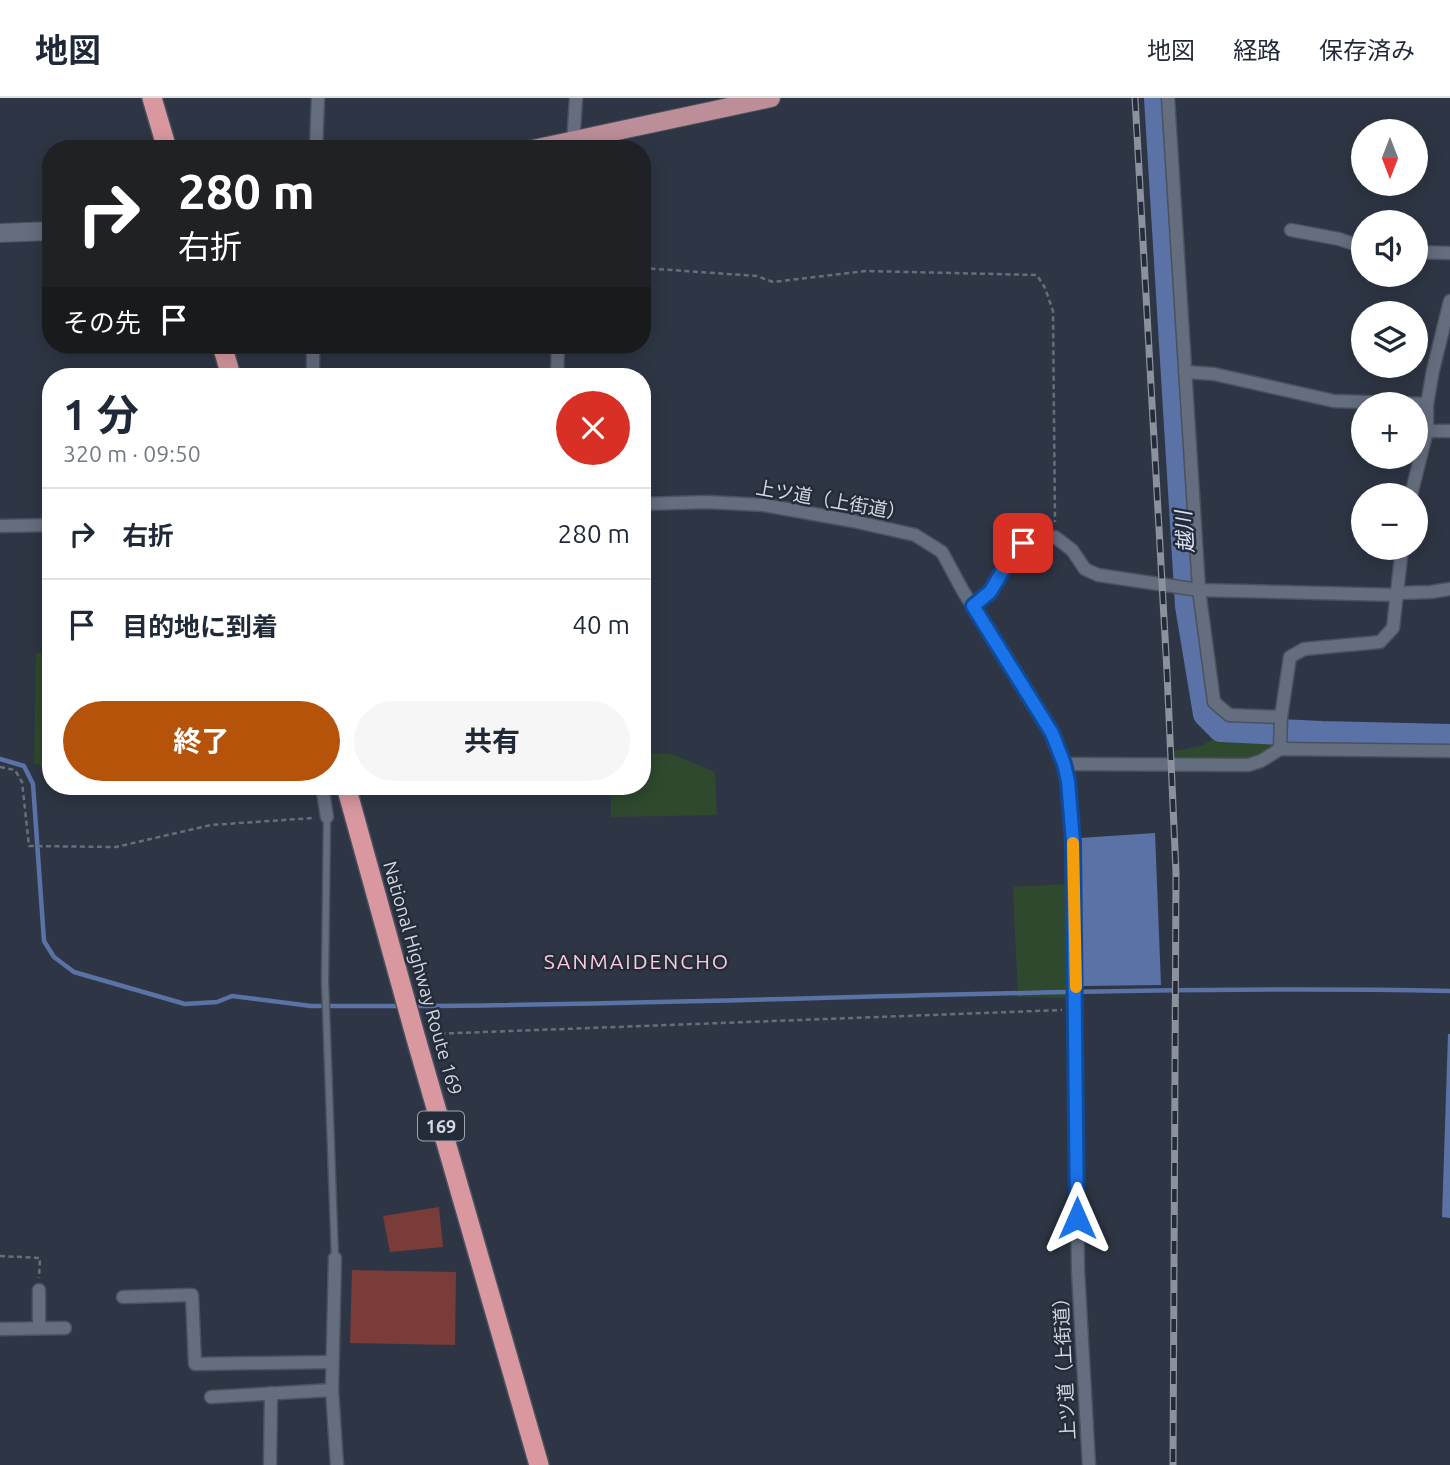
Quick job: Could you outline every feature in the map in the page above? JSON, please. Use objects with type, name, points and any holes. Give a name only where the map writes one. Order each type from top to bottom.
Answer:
[{"type":"highway","points":[[152,98],[164,140]]},
{"type":"highway","name":"National Highway Route 169","points":[[348,795],[539,1465]]},
{"type":"main road","points":[[590,140],[771,98]]},
{"type":"main road","points":[[0,233],[42,231]]},
{"type":"street","points":[[316,140],[318,98]]},
{"type":"street","points":[[573,140],[576,98]]},
{"type":"street","points":[[1168,98],[1199,590],[1214,702],[1229,715],[1281,717]]},
{"type":"street","points":[[1291,230],[1351,243]]},
{"type":"street","points":[[1428,252],[1450,253]]},
{"type":"street","points":[[1428,398],[1450,301]]},
{"type":"street","points":[[1185,372],[1214,374],[1334,401],[1351,402]]},
{"type":"street","points":[[1428,431],[1450,431]]},
{"type":"street","name":"上ツ道（上街道）","points":[[651,504],[706,502],[764,505],[853,521],[915,536],[942,552],[1052,733],[1064,764],[1073,842],[1078,1270],[1089,1465]]},
{"type":"street","points":[[0,526],[42,525]]},
{"type":"street","points":[[973,606],[990,592],[1014,552],[1023,543],[1037,538],[1055,537],[1072,550],[1085,569],[1098,575],[1199,590],[1397,594],[1450,589]]},
{"type":"street","points":[[1280,749],[1281,717],[1290,657],[1304,649],[1380,642],[1393,628],[1401,560]]},
{"type":"street","points":[[1064,764],[1248,765],[1261,761],[1280,749],[1450,751]]},
{"type":"street","points":[[323,795],[327,817]]},
{"type":"street","points":[[334,1258],[332,1390],[337,1465]]},
{"type":"street","points":[[39,1290],[39,1328]]},
{"type":"street","points":[[123,1297],[192,1295],[195,1363],[332,1362]]},
{"type":"street","points":[[0,1329],[65,1328]]},
{"type":"street","points":[[211,1397],[332,1390]]},
{"type":"street","points":[[270,1465],[271,1393]]},
{"type":"lane","points":[[327,817],[325,981],[334,1258]]},
{"type":"path","points":[[651,269],[757,276],[773,282],[866,271],[1037,275],[1053,311],[1055,537]]},
{"type":"path","points":[[0,767],[15,770],[22,782],[29,846],[116,847],[211,825],[327,817]]},
{"type":"path","points":[[415,1035],[1076,1009]]},
{"type":"path","points":[[0,1256],[40,1258],[39,1290]]},
{"type":"green space","points":[[36,653],[42,653],[42,765],[34,764]]},
{"type":"green space","points":[[1230,730],[1280,733],[1279,749],[1261,760],[1174,764],[1175,751],[1201,746]]},
{"type":"green space","points":[[651,753],[672,754],[715,772],[717,815],[611,817],[611,795],[651,795]]},
{"type":"green space","points":[[1068,884],[1068,998],[1018,997],[1013,887]]},
{"type":"water","points":[[1155,833],[1161,985],[1083,986],[1080,838]]},
{"type":"water","points":[[1450,1034],[1450,1218],[1442,1217]]},
{"type":"building","points":[[439,1207],[443,1247],[390,1252],[383,1216]]},
{"type":"building","points":[[352,1270],[456,1272],[455,1345],[350,1343]]},
{"type":"waterway","name":"越川","points":[[1157,98],[1188,606],[1206,714],[1221,729],[1450,737]]},
{"type":"waterway","points":[[0,759],[24,766],[33,784],[44,941],[54,957],[74,972],[185,1004],[217,1002],[232,996],[311,1006],[401,1006]]},
{"type":"waterway","points":[[413,1006],[1191,990],[1450,991]]},
{"type":"railway","points":[[1135,98],[1176,872],[1173,1465]]},
{"type":"slow traffic","points":[[1073,843],[1076,987]]},
{"type":"district","name":"SANMAIDENCHO","points":[[637,961]]},
{"type":"route","points":[[1023,543],[1014,552],[990,592],[973,606],[1052,733],[1068,781],[1073,842],[1077,1218]]}]
